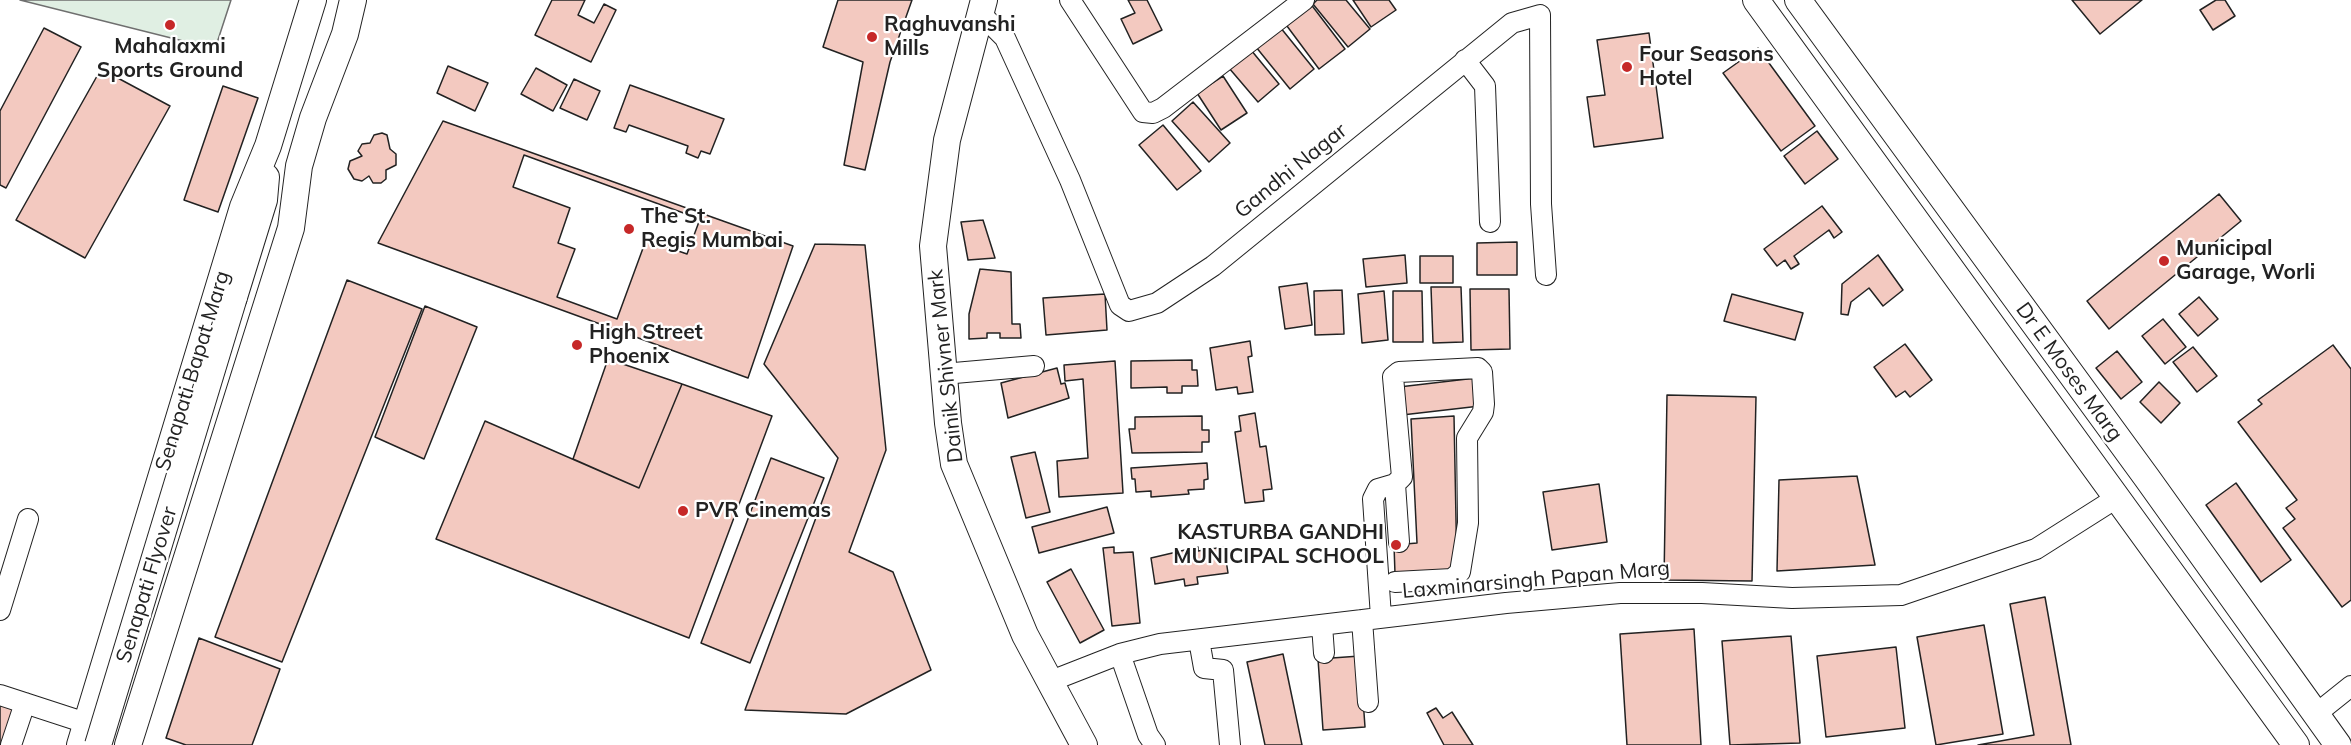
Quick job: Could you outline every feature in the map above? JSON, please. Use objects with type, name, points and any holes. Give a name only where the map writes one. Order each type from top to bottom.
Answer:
[{"type":"main road","name":"Senapati Bapat Marg","points":[[89,732],[243,207],[268,146],[313,0]]},
{"type":"main road","points":[[125,740],[291,228],[300,166],[313,118],[345,34],[353,0]]},
{"type":"main road","name":"Dr E Moses Marg","points":[[1756,0],[2296,745]]},
{"type":"main road","name":"Dr E Moses Marg","points":[[1798,0],[2338,745]]},
{"type":"main road","name":"Dainik Shivner Mark","points":[[982,6],[947,140],[933,246],[943,374],[954,464],[1025,635],[1084,745]]},
{"type":"main road","points":[[1829,100],[1858,81]]},
{"type":"main road","name":"Senapati Flyover","points":[[125,740],[243,300],[264,200],[268,146]]},
{"type":"main road","name":"Senapati Flyover","points":[[89,732],[243,300],[300,166]]},
{"type":"main road","points":[[89,732],[95,709],[116,710],[129,715],[125,740]]},
{"type":"street","points":[[1070,0],[1143,112],[1153,113],[1163,108],[1304,0]]},
{"type":"street","name":"Gandhi Nagar","points":[[982,6],[1005,38],[1071,180],[1120,305],[1129,310],[1157,303],[1213,266],[1512,23],[1540,15],[1541,204],[1546,275]]},
{"type":"street","points":[[1465,60],[1485,86],[1490,222]]},
{"type":"street","points":[[943,374],[1034,366]]},
{"type":"street","points":[[1368,702],[1373,499],[1378,489],[1395,484],[1402,477],[1394,374],[1481,369],[1483,412],[1467,438],[1468,523],[1460,572],[1452,579],[1396,588],[1401,615]]},
{"type":"street","points":[[1395,484],[1399,542]]},
{"type":"street","name":"Laxminarsingh Papan Marg","points":[[1051,681],[1120,654],[1160,644],[1449,610],[1620,593],[1702,593],[1792,598],[1901,595],[2036,549],[2118,497]]},
{"type":"street","points":[[0,610],[28,519]]},
{"type":"street","points":[[1447,589],[1449,610]]},
{"type":"street","points":[[1322,625],[1324,653]]},
{"type":"street","points":[[1199,640],[1204,668],[1223,670],[1230,745]]},
{"type":"street","points":[[1120,654],[1148,735],[1155,745]]},
{"type":"street","points":[[2316,714],[2351,686]]},
{"type":"street","points":[[0,695],[25,703],[89,732]]},
{"type":"street","points":[[11,745],[25,703]]},
{"type":"green space","name":"Mahalaxmi Sports Ground","points":[[20,0],[231,0],[215,49]]},
{"type":"building","points":[[552,0],[585,0],[578,15],[594,23],[604,4],[616,10],[591,62],[535,35]]},
{"type":"building","points":[[838,0],[912,0],[890,62],[865,170],[844,165],[863,62],[823,47]]},
{"type":"building","points":[[1128,0],[1147,0],[1162,30],[1133,44],[1121,19],[1135,13]]},
{"type":"building","points":[[1317,0],[1346,0],[1370,29],[1348,47],[1313,4]]},
{"type":"building","points":[[1353,0],[1389,0],[1396,10],[1371,27]]},
{"type":"building","points":[[2072,0],[2142,0],[2100,34]]},
{"type":"building","points":[[2216,0],[2225,0],[2235,16],[2213,30],[2200,10]]},
{"type":"building","points":[[1310,3],[1345,49],[1319,69],[1284,22]]},
{"type":"building","points":[[1280,27],[1314,69],[1290,89],[1256,47]]},
{"type":"building","points":[[44,28],[81,47],[6,188],[0,185],[0,111]]},
{"type":"building","name":"Four Seasons Hotel","points":[[1649,33],[1663,138],[1594,147],[1587,97],[1605,95],[1597,40]]},
{"type":"building","points":[[1758,48],[1815,126],[1781,151],[1723,73]]},
{"type":"building","points":[[1251,50],[1279,84],[1258,102],[1229,68]]},
{"type":"building","points":[[448,66],[488,83],[475,111],[437,93]]},
{"type":"building","points":[[536,68],[567,85],[553,111],[521,94]]},
{"type":"building","points":[[101,69],[170,106],[85,258],[16,220]]},
{"type":"building","points":[[1223,76],[1247,113],[1221,130],[1197,93]]},
{"type":"building","points":[[574,79],[600,91],[587,120],[560,108]]},
{"type":"building","points":[[630,85],[724,119],[710,154],[701,151],[698,158],[686,153],[688,146],[629,125],[626,132],[614,128]]},
{"type":"building","points":[[223,86],[258,98],[218,212],[184,200]]},
{"type":"building","points":[[1193,102],[1230,143],[1209,162],[1172,121]]},
{"type":"building","points":[[443,121],[793,246],[748,378],[378,243]]},
{"type":"building","points":[[1163,125],[1201,171],[1177,190],[1139,145]]},
{"type":"building","points":[[1817,131],[1838,159],[1805,184],[1784,156]]},
{"type":"building","points":[[382,133],[387,135],[390,149],[396,154],[396,165],[386,170],[386,179],[381,183],[373,183],[369,176],[362,181],[354,179],[348,169],[350,161],[362,156],[358,151],[362,144],[370,143],[374,135]]},
{"type":"building","name":"The St. Regis Mumbai","points":[[524,155],[700,219],[687,254],[646,240],[617,319],[557,297],[575,249],[558,243],[570,208],[513,187]]},
{"type":"building","name":"Municipal Garage, Worli","points":[[2219,194],[2241,221],[2109,329],[2087,301]]},
{"type":"building","points":[[1822,206],[1842,232],[1834,238],[1829,230],[1794,256],[1799,264],[1791,269],[1785,260],[1777,266],[1764,249]]},
{"type":"building","points":[[983,220],[995,258],[968,260],[961,222]]},
{"type":"building","points":[[1517,242],[1517,275],[1477,275],[1477,243]]},
{"type":"building","points":[[815,244],[865,245],[886,450],[849,552],[893,572],[931,670],[846,714],[745,710],[838,458],[764,364]]},
{"type":"building","points":[[1405,255],[1407,283],[1366,287],[1363,259]]},
{"type":"building","points":[[1878,255],[1903,290],[1883,306],[1869,288],[1851,302],[1848,315],[1841,314],[1842,284]]},
{"type":"building","points":[[1420,256],[1453,256],[1453,283],[1420,283]]},
{"type":"building","points":[[980,269],[1011,272],[1012,324],[1020,324],[1021,338],[1000,338],[1000,333],[987,333],[987,338],[969,339],[969,314]]},
{"type":"building","points":[[347,280],[422,309],[282,662],[215,637]]},
{"type":"building","points":[[1307,283],[1312,325],[1285,329],[1279,287]]},
{"type":"building","points":[[1431,287],[1461,287],[1463,342],[1433,343]]},
{"type":"building","points":[[1470,289],[1509,289],[1510,349],[1471,350]]},
{"type":"building","points":[[1342,290],[1344,334],[1315,335],[1314,291]]},
{"type":"building","points":[[1384,291],[1388,340],[1362,343],[1358,294]]},
{"type":"building","points":[[1393,291],[1422,291],[1423,342],[1393,342]]},
{"type":"building","points":[[1105,294],[1107,330],[1046,335],[1043,298]]},
{"type":"building","points":[[1732,294],[1803,313],[1795,340],[1724,321]]},
{"type":"building","points":[[2199,297],[2218,319],[2198,336],[2179,314]]},
{"type":"building","points":[[425,306],[477,327],[424,459],[375,437]]},
{"type":"building","points":[[2163,319],[2186,347],[2165,364],[2142,336]]},
{"type":"building","points":[[1250,341],[1252,356],[1248,357],[1253,392],[1238,394],[1237,387],[1216,390],[1210,348]]},
{"type":"building","points":[[1905,344],[1932,380],[1910,397],[1905,391],[1896,397],[1874,367]]},
{"type":"building","points":[[2333,345],[2351,369],[2351,600],[2342,607],[2283,528],[2295,519],[2286,508],[2297,500],[2238,422],[2262,404],[2258,400]]},
{"type":"building","points":[[2193,347],[2217,376],[2197,392],[2173,362]]},
{"type":"building","points":[[2117,351],[2142,382],[2121,399],[2096,368]]},
{"type":"building","points":[[608,359],[682,384],[639,488],[573,459]]},
{"type":"building","points":[[1192,360],[1192,370],[1197,370],[1198,386],[1182,386],[1182,393],[1167,393],[1167,387],[1131,388],[1131,361]]},
{"type":"building","points":[[1115,361],[1123,493],[1059,497],[1057,461],[1088,458],[1083,379],[1065,381],[1064,365]]},
{"type":"building","points":[[1057,368],[1061,384],[1065,383],[1069,398],[1008,418],[1001,383]]},
{"type":"building","points":[[1476,378],[1480,406],[1402,415],[1399,387]]},
{"type":"building","points":[[2159,382],[2180,403],[2161,423],[2140,402]]},
{"type":"building","points":[[682,384],[772,416],[689,638],[436,539],[485,421],[639,488]]},
{"type":"building","points":[[1667,395],[1756,397],[1752,581],[1664,580]]},
{"type":"building","points":[[1255,413],[1260,447],[1266,446],[1272,489],[1263,490],[1264,501],[1245,503],[1235,432],[1241,431],[1239,416]]},
{"type":"building","points":[[1202,416],[1202,430],[1209,430],[1209,442],[1202,442],[1202,452],[1132,453],[1129,429],[1135,429],[1135,417]]},
{"type":"building","points":[[1454,416],[1457,571],[1395,574],[1394,545],[1417,543],[1411,419]]},
{"type":"building","points":[[1035,452],[1050,512],[1026,518],[1011,457]]},
{"type":"building","points":[[771,458],[824,478],[750,663],[701,643]]},
{"type":"building","points":[[1207,463],[1208,479],[1204,480],[1204,489],[1188,490],[1189,494],[1151,497],[1151,491],[1136,492],[1131,468]]},
{"type":"building","points":[[1857,476],[1875,565],[1777,571],[1779,480]]},
{"type":"building","points":[[2236,483],[2291,560],[2261,582],[2206,505]]},
{"type":"building","points":[[1599,484],[1607,542],[1552,550],[1543,492]]},
{"type":"building","points":[[1107,507],[1114,533],[1039,553],[1032,527]]},
{"type":"building","points":[[1114,547],[1114,553],[1133,552],[1140,623],[1112,626],[1103,548]]},
{"type":"building","points":[[1198,547],[1198,551],[1224,547],[1228,573],[1197,577],[1198,584],[1185,586],[1184,579],[1155,584],[1151,558]]},
{"type":"building","points":[[1071,569],[1104,630],[1080,643],[1047,582]]},
{"type":"building","points":[[2045,597],[2071,745],[1978,745],[2034,735],[2010,604]]},
{"type":"building","points":[[1984,625],[2003,734],[1936,745],[1917,637]]},
{"type":"building","points":[[1694,629],[1701,745],[1627,745],[1620,634]]},
{"type":"building","points":[[1791,636],[1800,743],[1730,745],[1722,641]]},
{"type":"building","points":[[199,638],[280,669],[252,745],[186,745],[166,738]]},
{"type":"building","points":[[1896,647],[1905,728],[1826,737],[1817,656]]},
{"type":"building","points":[[1283,654],[1302,745],[1265,745],[1247,662]]},
{"type":"building","points":[[1360,656],[1365,727],[1323,730],[1318,659]]},
{"type":"building","points":[[0,700],[16,705],[4,745],[0,745]]},
{"type":"building","points":[[1436,708],[1443,718],[1452,712],[1473,745],[1444,745],[1427,713]]},
{"type":"place","name":"Mahalaxmi Sports Ground","points":[[170,25]]},
{"type":"place","name":"Raghuvanshi Mills","points":[[872,37]]},
{"type":"place","name":"Four Seasons Hotel","points":[[1627,67]]},
{"type":"place","name":"The St. Regis Mumbai","points":[[629,229]]},
{"type":"place","name":"Municipal Garage, Worli","points":[[2164,261]]},
{"type":"place","name":"High Street Phoenix","points":[[577,345]]},
{"type":"place","name":"PVR Cinemas","points":[[683,511]]},
{"type":"place","name":"KASTURBA GANDHI MUNICIPAL SCHOOL","points":[[1396,545]]}]
